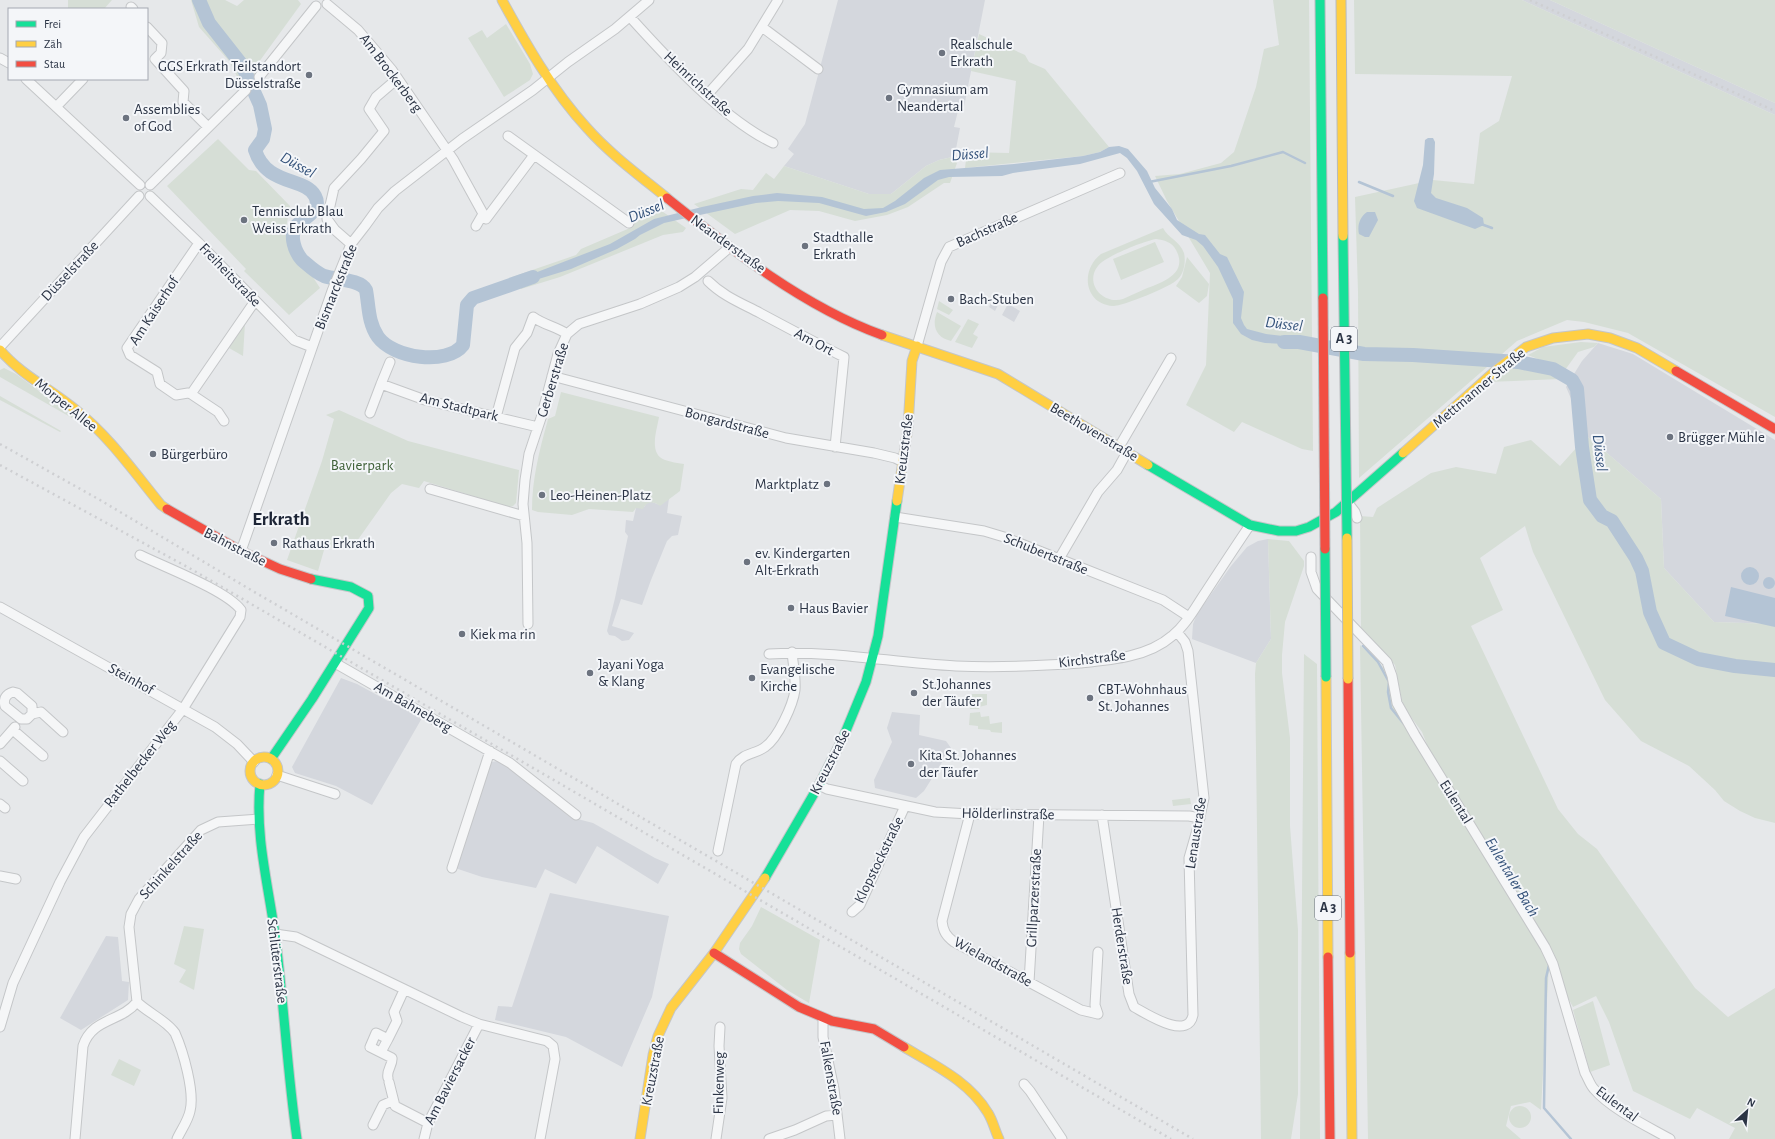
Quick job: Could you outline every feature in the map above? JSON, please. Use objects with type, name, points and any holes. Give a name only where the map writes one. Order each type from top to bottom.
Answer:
[{"type":"main road","name":"Neanderstraße","points":[[502,0],[560,95],[586,128],[640,178],[730,247],[791,289],[844,319],[865,328],[918,346]]},
{"type":"main road","name":"A 3","points":[[1320,0],[1330,1139]]},
{"type":"main road","name":"A 3","points":[[1341,0],[1352,1139]]},
{"type":"main road","name":"Mettmanner Straße","points":[[1265,529],[1296,531],[1309,527],[1336,512],[1495,371],[1519,352],[1541,342],[1566,335],[1588,334],[1610,338],[1637,348],[1775,429]]},
{"type":"main road","name":"Beethovenstraße","points":[[918,346],[979,366],[998,374],[1250,525],[1265,529]]},
{"type":"main road","name":"Kreuzstraße","points":[[640,1139],[653,1054],[658,1036],[676,1000],[714,954],[756,892],[819,785],[854,715],[878,636],[908,427],[912,361],[918,346]]},
{"type":"main road","name":"Morper Allee","points":[[1,353],[91,422],[124,460]]},
{"type":"main road","name":"Bahnstraße","points":[[124,460],[161,505],[172,513],[241,551],[286,572],[356,588],[368,596],[368,610],[335,663]]},
{"type":"main road","points":[[271,759],[335,663]]},
{"type":"main road","points":[[263,758],[271,759],[277,766],[277,775],[271,783],[260,784],[256,782],[251,774],[254,762],[263,758]]},
{"type":"main road","name":"Schlüterstraße","points":[[260,784],[258,819],[261,849],[274,934],[297,1139]]},
{"type":"main road","points":[[714,954],[799,1007],[823,1018],[874,1029],[953,1076],[967,1087],[978,1099],[988,1113],[1000,1139]]},
{"type":"street","name":"Bismarckstraße","points":[[241,551],[332,291],[351,244],[378,208],[395,191],[446,151],[630,17],[649,0]]},
{"type":"street","points":[[707,95],[748,50],[778,0]]},
{"type":"street","points":[[259,77],[314,3],[320,7],[327,2]]},
{"type":"street","name":"Am Brockerberg","points":[[327,2],[358,30],[392,70],[446,151],[453,159],[485,216]]},
{"type":"street","name":"Heinrichstraße","points":[[630,17],[707,95],[755,134],[773,143]]},
{"type":"street","points":[[762,27],[818,69]]},
{"type":"street","points":[[148,28],[162,43],[161,52],[155,59],[184,91],[183,102],[208,127]]},
{"type":"street","points":[[351,244],[335,230],[327,218],[334,188],[361,159],[384,130],[369,109],[376,97],[397,79]]},
{"type":"street","points":[[27,80],[140,185]]},
{"type":"street","points":[[56,107],[82,80]]},
{"type":"street","points":[[150,185],[246,90]]},
{"type":"street","points":[[508,136],[629,223]]},
{"type":"street","points":[[476,226],[534,154]]},
{"type":"street","name":"Bachstraße","points":[[918,346],[941,262],[949,247],[1120,172]]},
{"type":"street","points":[[146,183],[150,185],[153,190],[150,196],[144,198],[139,196],[137,189],[140,185],[146,183]]},
{"type":"street","name":"Düsselstraße","points":[[1,353],[13,332],[139,196]]},
{"type":"street","name":"Freiheitstraße","points":[[150,196],[199,243],[294,340],[312,347]]},
{"type":"street","name":"Am Kaiserhof","points":[[199,243],[128,348],[130,355],[157,372],[160,384],[176,395],[191,394],[218,412],[224,420]]},
{"type":"street","name":"Gerberstraße","points":[[528,624],[529,588],[524,516],[526,469],[558,354],[568,334],[585,321],[640,304],[679,287],[695,277],[730,247]]},
{"type":"street","name":"Am Ort","points":[[708,281],[717,290],[733,301],[753,309],[844,357],[835,447]]},
{"type":"street","points":[[191,394],[255,301]]},
{"type":"street","points":[[496,417],[515,348],[527,333],[533,317],[542,324],[559,329],[568,334]]},
{"type":"street","points":[[1058,559],[1098,492],[1116,470],[1123,450],[1171,358]]},
{"type":"street","points":[[370,413],[390,362]]},
{"type":"street","name":"Bongardstraße","points":[[552,376],[763,433],[904,459]]},
{"type":"street","name":"Am Stadtpark","points":[[381,384],[425,400],[538,427]]},
{"type":"street","points":[[430,489],[524,516]]},
{"type":"street","points":[[1348,502],[1357,518]]},
{"type":"street","name":"Schubertstraße","points":[[895,517],[984,531],[1004,537],[1163,600],[1189,617]]},
{"type":"street","name":"Kirchstraße","points":[[872,658],[956,666],[1010,667],[1094,662],[1153,648],[1164,643],[1177,632],[1189,617],[1250,525]]},
{"type":"street","name":"Rathelbecker Weg","points":[[0,1027],[13,983],[60,882],[84,837],[183,709],[240,617],[241,610],[236,604],[226,597],[194,580],[140,555]]},
{"type":"street","name":"Eulental","points":[[1311,557],[1311,572],[1317,589],[1387,662],[1391,672],[1397,704],[1545,947],[1554,964],[1585,1073],[1594,1088],[1600,1096],[1628,1116],[1670,1139]]},
{"type":"street","name":"Steinhof","points":[[0,607],[215,727],[237,744],[254,762]]},
{"type":"street","name":"Lenaustraße","points":[[1177,632],[1186,642],[1188,651],[1204,798],[1189,858],[1193,1015]]},
{"type":"street","points":[[718,851],[736,764],[740,759],[764,748],[776,737],[793,697],[795,683],[792,652]]},
{"type":"street","points":[[769,654],[792,652],[837,654],[872,658]]},
{"type":"street","name":"Am Bahneberg","points":[[335,663],[490,751],[529,777],[576,815]]},
{"type":"street","points":[[32,714],[32,706],[18,693],[10,693],[4,699],[5,706],[21,719],[27,720],[32,714],[41,712],[63,732]]},
{"type":"street","points":[[0,744],[21,719]]},
{"type":"street","points":[[13,730],[43,756]]},
{"type":"street","points":[[452,868],[490,751]]},
{"type":"street","points":[[0,761],[23,781]]},
{"type":"street","points":[[277,775],[335,794]]},
{"type":"street","name":"Hölderlinstraße","points":[[819,785],[828,789],[935,812],[970,814],[1189,816],[1200,818]]},
{"type":"street","name":"Klopstockstraße","points":[[852,912],[860,904],[905,806]]},
{"type":"street","name":"Wielandstraße","points":[[970,814],[942,921],[943,929],[947,937],[1081,1010],[1098,1014],[1095,1005],[1098,952]]},
{"type":"street","name":"Grillparzerstraße","points":[[1029,982],[1039,815]]},
{"type":"street","name":"Herderstraße","points":[[1102,815],[1129,994],[1134,1007],[1176,1027],[1184,1026],[1189,1023],[1193,1015]]},
{"type":"street","name":"Schinkelstraße","points":[[137,1002],[128,927],[131,914],[139,899],[201,830],[218,822],[258,819]]},
{"type":"street","points":[[0,876],[16,879]]},
{"type":"street","points":[[274,934],[296,937],[404,990],[479,1024],[547,1041],[552,1046],[555,1059],[540,1139]]},
{"type":"street","points":[[381,1052],[397,1021],[394,1012],[404,990]]},
{"type":"street","points":[[75,1139],[83,1046],[85,1040],[88,1034],[95,1027],[130,1009],[137,1002],[144,1009],[172,1028],[178,1039],[191,1090],[192,1101],[190,1112],[177,1139]]},
{"type":"street","name":"Falkenstraße","points":[[823,1018],[823,1037],[834,1089],[840,1139]]},
{"type":"street","name":"Am Baviersacker","points":[[424,1139],[428,1123],[479,1024]]},
{"type":"street","name":"Finkenweg","points":[[716,1139],[722,1098],[719,1046],[720,1027]]},
{"type":"street","points":[[388,1039],[376,1033],[370,1047],[392,1058],[387,1074],[392,1101],[395,1106],[428,1123]]},
{"type":"street","points":[[1024,1084],[1062,1139]]},
{"type":"street","points":[[373,1125],[382,1105],[392,1101]]},
{"type":"street","points":[[769,1139],[826,1116],[837,1115]]},
{"type":"shaded area","name":"Gymnasium am Neandertal","points":[[838,0],[985,0],[963,112],[958,111],[954,127],[960,128],[955,154],[952,157],[939,160],[926,166],[891,194],[869,194],[784,166],[794,154],[788,149],[805,124]]},
{"type":"shaded area","points":[[1522,0],[1550,0],[1775,103],[1775,115]]},
{"type":"shaded area","points":[[994,297],[1000,301],[995,311],[989,307]]},
{"type":"shaded area","points":[[1008,304],[1020,311],[1014,322],[1002,315]]},
{"type":"shaded area","points":[[1598,343],[1633,354],[1775,440],[1775,624],[1714,622],[1664,568],[1661,499],[1587,436],[1566,387],[1582,361]]},
{"type":"shaded area","points":[[669,498],[667,513],[682,516],[678,535],[672,536],[667,541],[642,605],[621,599],[612,626],[634,633],[629,640],[622,641],[615,636],[609,635],[607,631],[628,536],[625,532],[626,520],[633,521],[636,508],[644,507],[647,503],[652,502],[660,505]]},
{"type":"shaded area","points":[[1268,539],[1271,639],[1256,663],[1192,639],[1193,624],[1197,614],[1231,566],[1247,547],[1258,541]]},
{"type":"shaded area","points":[[341,678],[357,684],[388,701],[390,697],[422,718],[372,805],[336,786],[295,773],[292,767]]},
{"type":"shaded area","name":"Kita St. Johannes der Täufer","points":[[892,712],[920,715],[919,735],[946,741],[951,748],[924,791],[916,798],[875,788],[874,780],[892,742],[887,728]]},
{"type":"shaded area","points":[[497,761],[509,767],[538,789],[570,817],[593,823],[655,858],[669,864],[658,884],[597,846],[576,884],[545,869],[536,888],[482,877],[455,868],[490,766],[492,762]]},
{"type":"shaded area","points":[[550,893],[669,916],[652,997],[622,1067],[566,1037],[495,1020],[498,1006],[512,1007]]},
{"type":"shaded area","points":[[106,936],[118,937],[122,981],[129,982],[128,1000],[81,1030],[60,1018]]},
{"type":"green space","points":[[68,0],[112,0],[105,8],[68,8]]},
{"type":"green space","points":[[191,0],[225,0],[237,6],[244,0],[298,0],[301,4],[256,66],[255,73],[243,88],[229,61],[199,27]]},
{"type":"green space","points":[[1273,0],[1309,0],[1313,451],[1302,449],[1242,422],[1234,432],[1186,405],[1206,365],[1210,273],[1167,201],[1155,176],[1180,174],[1221,163],[1234,152],[1256,87],[1264,49],[1279,45]]},
{"type":"green space","points":[[1354,0],[1522,0],[1775,115],[1775,417],[1628,333],[1584,322],[1567,320],[1517,341],[1359,478],[1358,291],[1355,197],[1433,180],[1474,184],[1480,133],[1499,121],[1512,76],[1355,74]]},
{"type":"green space","points":[[1550,0],[1775,0],[1775,103]]},
{"type":"green space","points":[[506,24],[530,64],[533,74],[530,80],[504,97],[468,38],[482,30],[487,38]]},
{"type":"green space","points":[[979,34],[1025,55],[1029,62],[1045,69],[1109,147],[1100,152],[1083,156],[965,168],[967,152],[1009,153],[1016,81],[971,71]]},
{"type":"green space","name":"Tennisclub Blau Weiss Erkrath","points":[[218,139],[249,170],[256,171],[290,206],[285,234],[320,288],[289,315],[244,271],[246,269],[167,186]]},
{"type":"green space","points":[[952,157],[957,163],[950,183],[944,183],[908,207],[887,215],[855,221],[819,211],[790,210],[735,234],[694,204],[741,189],[753,190],[766,173],[774,179],[784,166],[869,194],[891,194],[926,166],[939,160]]},
{"type":"green space","points":[[656,207],[686,228],[683,232],[663,235],[560,277],[521,289],[512,277],[576,255],[581,249],[630,228],[641,213]]},
{"type":"green space","points":[[1163,228],[1180,245],[1185,256],[1185,264],[1182,274],[1178,279],[1166,287],[1147,296],[1113,306],[1103,304],[1096,299],[1091,293],[1088,285],[1090,269],[1094,261],[1101,254]],"holes":[[[1159,239],[1172,245],[1179,258],[1179,265],[1171,276],[1158,284],[1123,299],[1109,299],[1098,291],[1094,285],[1093,279],[1094,273],[1102,262],[1134,246],[1150,240]]]},
{"type":"green space","points":[[1155,242],[1164,262],[1121,280],[1113,259]]},
{"type":"green space","points":[[1187,257],[1209,284],[1207,296],[1199,303],[1176,286],[1182,277]]},
{"type":"green space","points":[[939,301],[953,310],[949,315],[937,309]]},
{"type":"green space","points":[[937,312],[961,326],[951,341],[946,340],[936,331],[935,317]]},
{"type":"green space","points":[[968,319],[979,324],[973,334],[978,337],[972,348],[955,342]]},
{"type":"green space","points":[[245,323],[243,356],[229,348]]},
{"type":"green space","points":[[1581,342],[1598,343],[1594,347],[1578,352],[1565,370],[1528,355],[1543,347]]},
{"type":"green space","points":[[1511,365],[1555,375],[1560,379],[1488,382]]},
{"type":"green space","points":[[4,368],[16,374],[73,416],[72,418],[0,377],[0,370]]},
{"type":"green space","points":[[561,392],[659,417],[655,447],[660,457],[665,460],[684,464],[680,491],[660,506],[652,502],[648,503],[643,509],[636,508],[633,512],[589,509],[572,515],[538,512],[532,510],[536,466],[541,445],[548,419],[555,416]]},
{"type":"green space","points":[[0,396],[61,431],[60,432],[0,400]]},
{"type":"green space","name":"Bavierpark","points":[[339,410],[408,441],[519,470],[516,503],[509,507],[424,481],[419,488],[402,484],[391,493],[357,541],[341,548],[327,548],[324,550],[318,571],[287,560],[322,461],[334,419],[326,415]]},
{"type":"green space","points":[[1587,436],[1661,499],[1664,568],[1714,622],[1775,624],[1775,823],[1755,818],[1740,811],[1724,801],[1715,790],[1689,766],[1641,741],[1605,700],[1533,552],[1525,526],[1480,558],[1503,610],[1471,626],[1558,809],[1578,834],[1597,849],[1695,988],[1728,1017],[1775,988],[1775,1139],[1729,1139],[1735,1128],[1697,1108],[1690,1119],[1633,1091],[1609,1022],[1596,996],[1573,1007],[1549,964],[1541,1110],[1530,1102],[1511,1106],[1506,1126],[1521,1139],[1368,1139],[1360,645],[1384,668],[1396,713],[1407,726],[1422,756],[1430,752],[1422,732],[1408,713],[1402,701],[1395,665],[1361,630],[1360,516],[1373,517],[1377,508],[1431,473],[1456,467],[1496,474],[1504,447],[1531,440],[1560,466]]},
{"type":"green space","points":[[1268,539],[1289,541],[1304,561],[1304,566],[1285,622],[1282,655],[1282,673],[1290,738],[1290,826],[1298,930],[1298,1094],[1291,1139],[1261,1139],[1255,674],[1256,663],[1271,639]]},
{"type":"green space","points":[[1304,654],[1317,664],[1320,1139],[1300,1139]]},
{"type":"green space","points":[[972,694],[987,694],[987,705],[979,707],[979,709],[970,709]]},
{"type":"green space","points":[[980,712],[981,717],[989,716],[990,724],[1002,722],[1002,733],[978,729],[978,726],[969,725],[970,713]]},
{"type":"green space","points":[[1190,798],[1191,804],[1173,806],[1172,800]]},
{"type":"green space","points":[[761,907],[820,940],[809,1003],[787,990],[741,954],[739,949],[740,943],[752,926]]},
{"type":"green space","points":[[184,926],[204,929],[194,990],[179,982],[186,970],[174,964]]},
{"type":"green space","points":[[1593,1001],[1610,1065],[1590,1072],[1573,1010]]},
{"type":"green space","points":[[119,1059],[141,1070],[134,1086],[111,1075]]},
{"type":"green space","points":[[1520,1106],[1528,1109],[1531,1117],[1528,1125],[1520,1128],[1512,1125],[1509,1117],[1512,1109]]},
{"type":"water","points":[[1428,138],[1433,138],[1435,142],[1434,174],[1431,193],[1436,198],[1467,208],[1483,218],[1484,225],[1475,229],[1417,208],[1414,201],[1423,165],[1425,140]]},
{"type":"water","points":[[1119,146],[1128,149],[1147,171],[1155,188],[1172,209],[1177,220],[1199,234],[1205,235],[1220,254],[1227,257],[1244,292],[1241,318],[1247,329],[1266,334],[1283,336],[1300,335],[1303,345],[1265,343],[1252,340],[1241,334],[1233,323],[1233,299],[1218,267],[1203,246],[1196,240],[1182,235],[1154,204],[1137,171],[1127,158],[1120,153],[1080,164],[1013,173],[1002,176],[949,177],[938,180],[905,204],[886,212],[866,216],[819,203],[778,201],[756,203],[664,223],[617,249],[571,269],[516,286],[514,281],[610,244],[654,219],[702,207],[753,196],[777,193],[822,197],[864,209],[883,208],[895,201],[924,178],[940,170],[1014,164],[1083,156],[1100,152],[1109,147]]},
{"type":"water","points":[[1367,212],[1375,212],[1378,220],[1369,237],[1365,237],[1359,234],[1358,227],[1361,219]]},
{"type":"water","points":[[1750,567],[1756,570],[1759,576],[1756,582],[1750,585],[1744,582],[1741,576],[1744,570]]},
{"type":"water","points":[[1771,577],[1774,578],[1774,588],[1767,589],[1764,588],[1763,581],[1764,578]]},
{"type":"water","points":[[1731,587],[1775,598],[1775,627],[1725,616]]},
{"type":"waterway","name":"Düssel","points":[[199,0],[209,23],[242,65],[260,105],[265,129],[263,139],[255,150],[260,162],[276,175],[310,190],[317,201],[311,214],[299,223],[294,230],[293,239],[297,253],[302,260],[321,275],[347,280],[363,286],[366,290],[372,326],[378,337],[385,344],[395,350],[420,357],[445,356],[455,352],[463,345],[467,305],[473,298],[533,277]]},
{"type":"waterway","points":[[1149,182],[1231,166],[1283,152],[1305,163]]},
{"type":"waterway","points":[[1359,182],[1393,196]]},
{"type":"waterway","points":[[1481,224],[1492,228]]},
{"type":"waterway","name":"Düssel","points":[[1284,342],[1299,342],[1364,354],[1413,355],[1518,362],[1553,369],[1572,380],[1577,389],[1582,447],[1590,500],[1602,516],[1612,521],[1636,558],[1642,571],[1650,612],[1664,643],[1698,659],[1735,666],[1775,670]]},
{"type":"waterway","name":"Eulentaler Bach","points":[[1363,646],[1378,662],[1389,682],[1388,692],[1391,708],[1404,724]]},
{"type":"waterway","name":"Eulentaler Bach","points":[[1548,962],[1549,965],[1546,978],[1544,1108],[1571,1139]]},
{"type":"railway","points":[[1530,0],[1775,111]]},
{"type":"railway","points":[[0,444],[100,500],[251,590],[1193,1139]]},
{"type":"railway","points":[[0,465],[191,569],[1171,1139]]},
{"type":"traffic: fast","points":[[1320,0],[1323,298]]},
{"type":"traffic: fast","points":[[1343,236],[1347,538]]},
{"type":"traffic: fast","points":[[1148,465],[1250,525],[1279,531],[1296,531],[1309,527],[1336,512],[1403,453]]},
{"type":"traffic: fast","points":[[765,878],[819,785],[843,738],[866,682],[878,636],[897,501]]},
{"type":"traffic: fast","points":[[1325,549],[1326,677]]},
{"type":"traffic: fast","points":[[271,759],[312,699],[369,608],[368,596],[351,587],[311,579]]},
{"type":"traffic: fast","points":[[260,784],[259,822],[263,859],[275,934],[297,1139]]},
{"type":"traffic: slow","points":[[502,0],[540,66],[574,113],[605,147],[667,198]]},
{"type":"traffic: slow","points":[[1341,0],[1343,236]]},
{"type":"traffic: slow","points":[[1403,453],[1495,371],[1526,347],[1553,338],[1588,334],[1610,338],[1637,348],[1676,371]]},
{"type":"traffic: slow","points":[[882,335],[998,374],[1148,465]]},
{"type":"traffic: slow","points":[[897,501],[908,427],[912,361],[917,346]]},
{"type":"traffic: slow","points":[[0,350],[17,367],[66,402],[88,420],[121,455],[161,505],[167,509]]},
{"type":"traffic: slow","points":[[1347,538],[1348,679]]},
{"type":"traffic: slow","points":[[1326,677],[1328,957]]},
{"type":"traffic: slow","points":[[264,757],[274,761],[278,771],[274,781],[264,785],[254,781],[250,771],[254,761],[264,757]]},
{"type":"traffic: slow","points":[[640,1139],[653,1055],[658,1036],[671,1008],[714,953],[765,878]]},
{"type":"traffic: slow","points":[[1350,953],[1352,1139]]},
{"type":"traffic: slow","points":[[904,1047],[939,1067],[971,1092],[988,1113],[999,1139]]},
{"type":"traffic: jam","points":[[667,198],[770,276],[825,309],[882,335]]},
{"type":"traffic: jam","points":[[1323,298],[1325,549]]},
{"type":"traffic: jam","points":[[1676,371],[1775,429]]},
{"type":"traffic: jam","points":[[167,509],[243,552],[280,569],[311,579]]},
{"type":"traffic: jam","points":[[1348,679],[1350,953]]},
{"type":"traffic: jam","points":[[714,953],[799,1007],[832,1021],[874,1029],[904,1047]]},
{"type":"traffic: jam","points":[[1328,957],[1330,1139]]},
{"type":"place","name":"Realschule Erkrath","points":[[942,53]]},
{"type":"place","name":"GGS Erkrath Teilstandort Düsselstraße","points":[[309,75]]},
{"type":"place","name":"Gymnasium am Neandertal","points":[[889,98]]},
{"type":"place","name":"Assemblies of God","points":[[126,118]]},
{"type":"place","name":"Tennisclub Blau Weiss Erkrath","points":[[244,220]]},
{"type":"place","name":"Stadthalle Erkrath","points":[[805,246]]},
{"type":"place","name":"Bach-Stuben","points":[[951,299]]},
{"type":"place","name":"Brügger Mühle","points":[[1670,437]]},
{"type":"place","name":"Bürgerbüro","points":[[153,454]]},
{"type":"place","name":"Marktplatz","points":[[827,484]]},
{"type":"place","name":"Leo-Heinen-Platz","points":[[542,495]]},
{"type":"place","name":"Rathaus Erkrath","points":[[274,543]]},
{"type":"place","name":"ev. Kindergarten Alt-Erkrath","points":[[747,562]]},
{"type":"place","name":"Haus Bavier","points":[[791,608]]},
{"type":"place","name":"Kiek ma rin","points":[[462,634]]},
{"type":"place","name":"Jayani Yoga & Klang","points":[[590,673]]},
{"type":"place","name":"Evangelische Kirche","points":[[752,678]]},
{"type":"place","name":"St.Johannes der Täufer","points":[[914,693]]},
{"type":"place","name":"CBT-Wohnhaus St. Johannes","points":[[1090,698]]},
{"type":"place","name":"Kita St. Johannes der Täufer","points":[[911,764]]},
{"type":"district","name":"Erkrath","points":[[281,519]]}]
